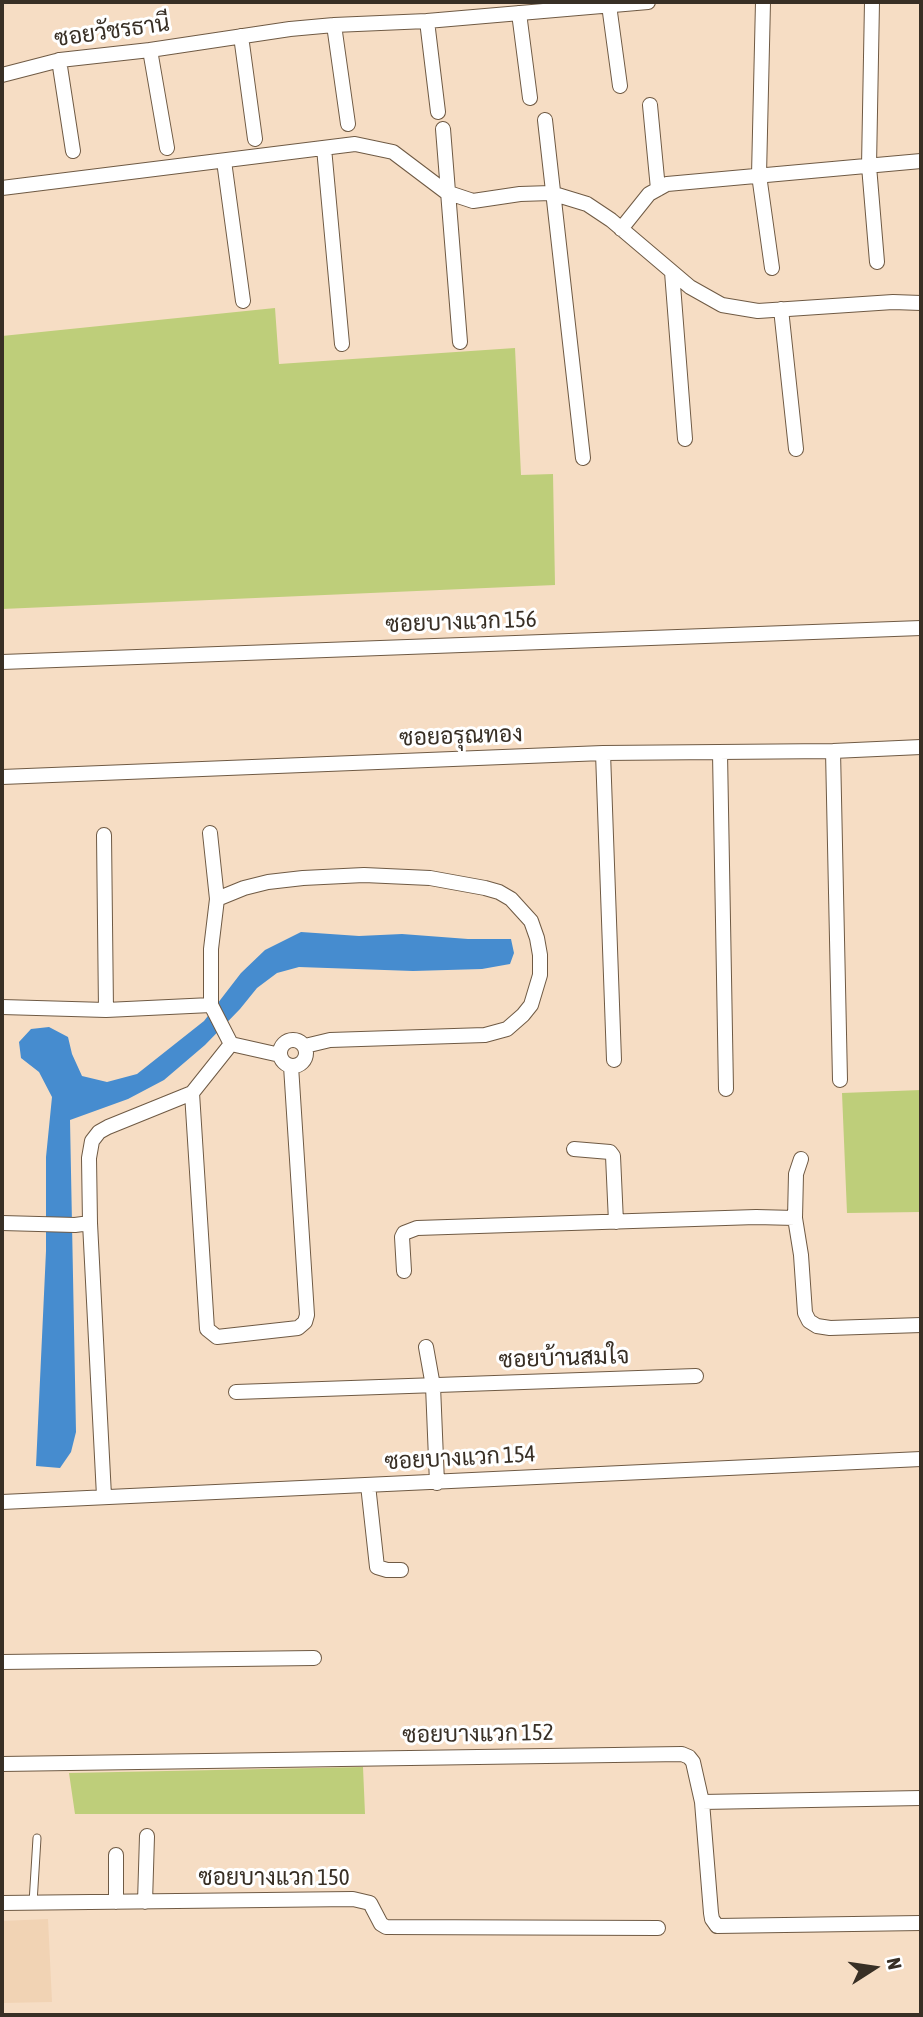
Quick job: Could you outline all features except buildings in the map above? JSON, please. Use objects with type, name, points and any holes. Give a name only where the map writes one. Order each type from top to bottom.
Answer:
[{"type":"street","name":"ซอยวัชรธานี","points":[[2,75],[58,60],[150,50],[290,29],[427,21],[648,2]]},
{"type":"street","points":[[763,2],[760,175],[772,268]]},
{"type":"street","points":[[872,2],[869,166],[877,262]]},
{"type":"street","points":[[609,5],[620,86]]},
{"type":"street","points":[[519,13],[530,98]]},
{"type":"street","points":[[427,21],[438,112]]},
{"type":"street","points":[[334,25],[348,124]]},
{"type":"street","points":[[241,36],[255,139]]},
{"type":"street","points":[[150,50],[167,148]]},
{"type":"street","points":[[58,60],[73,151]]},
{"type":"street","points":[[650,105],[658,188]]},
{"type":"street","points":[[545,120],[583,458]]},
{"type":"street","points":[[443,129],[460,342]]},
{"type":"street","points":[[2,188],[355,144],[393,152],[449,193],[473,201],[520,194],[553,194],[587,204],[690,287],[722,304],[758,311],[893,302],[921,303]]},
{"type":"street","points":[[324,148],[342,344]]},
{"type":"street","points":[[224,161],[243,302]]},
{"type":"street","points":[[621,229],[649,194],[667,184],[921,161]]},
{"type":"street","points":[[672,272],[685,439]]},
{"type":"street","points":[[780,309],[796,449]]},
{"type":"street","name":"ซอยบางแวก 156","points":[[2,662],[921,628]]},
{"type":"street","name":"ซอยอรุณทอง","points":[[2,777],[603,753],[833,751],[921,747]]},
{"type":"street","points":[[833,751],[841,1080]]},
{"type":"street","points":[[603,753],[614,1059]]},
{"type":"street","points":[[720,753],[726,1089]]},
{"type":"street","points":[[210,833],[216,899],[211,948],[212,1007],[232,1044],[280,1055]]},
{"type":"street","points":[[104,835],[106,1010]]},
{"type":"street","points":[[216,899],[268,882],[303,878],[364,875],[430,878],[499,892],[510,899],[531,921],[537,938],[540,975],[531,1004],[507,1029],[485,1035],[330,1040],[304,1046]]},
{"type":"street","points":[[2,1007],[106,1010],[212,1007]]},
{"type":"street","points":[[296,1040],[304,1046],[307,1054],[300,1065],[291,1066],[284,1062],[280,1055],[282,1047],[288,1041],[296,1040]]},
{"type":"street","points":[[104,1496],[90,1223],[89,1158],[92,1141],[99,1132],[191,1093],[232,1044]]},
{"type":"street","points":[[191,1093],[207,1329],[216,1337],[298,1328],[305,1322],[307,1315],[291,1066]]},
{"type":"street","points":[[574,1149],[610,1152],[614,1156],[616,1222]]},
{"type":"street","points":[[801,1160],[796,1174],[795,1218],[808,1321],[830,1328],[921,1325]]},
{"type":"street","points":[[404,1271],[402,1237],[404,1233],[417,1228],[795,1218]]},
{"type":"street","points":[[2,1223],[90,1223]]},
{"type":"street","points":[[426,1347],[433,1386],[437,1483]]},
{"type":"street","name":"ซอยบ้านสมใจ","points":[[236,1392],[696,1376]]},
{"type":"street","name":"ซอยบางแวก 154","points":[[2,1502],[921,1459]]},
{"type":"street","points":[[368,1485],[377,1567],[401,1570]]},
{"type":"street","points":[[2,1662],[314,1658]]},
{"type":"street","name":"ซอยบางแวก 152","points":[[2,1764],[682,1754],[693,1762],[702,1801],[711,1913],[717,1926],[921,1923]]},
{"type":"street","points":[[702,1801],[921,1798]]},
{"type":"street","points":[[145,1902],[147,1836]]},
{"type":"street","points":[[116,1855],[116,1902]]},
{"type":"street","name":"ซอยบางแวก 150","points":[[2,1903],[354,1899],[370,1903],[382,1924],[391,1928],[657,1928]]},
{"type":"lane","points":[[33,1903],[37,1838]]},
{"type":"shaded area","points":[[48,1919],[52,2002],[2,2003],[2,1921]]},
{"type":"green space","points":[[275,308],[279,364],[515,348],[521,475],[553,474],[555,585],[2,609],[2,336]]},
{"type":"green space","points":[[921,1090],[921,1212],[847,1213],[842,1093]]},
{"type":"green space","points":[[363,1767],[365,1814],[75,1814],[69,1773]]},
{"type":"water","points":[[301,932],[511,939],[514,953],[510,964],[482,969],[413,971],[299,967],[277,973],[257,988],[205,1045],[164,1080],[128,1099],[70,1120],[76,1432],[71,1452],[60,1468],[36,1466],[46,1251],[46,1157],[52,1097],[39,1072],[21,1058],[19,1042],[31,1029],[49,1027],[68,1037],[82,1076],[107,1082],[137,1074],[204,1021],[241,973],[265,950]]}]
